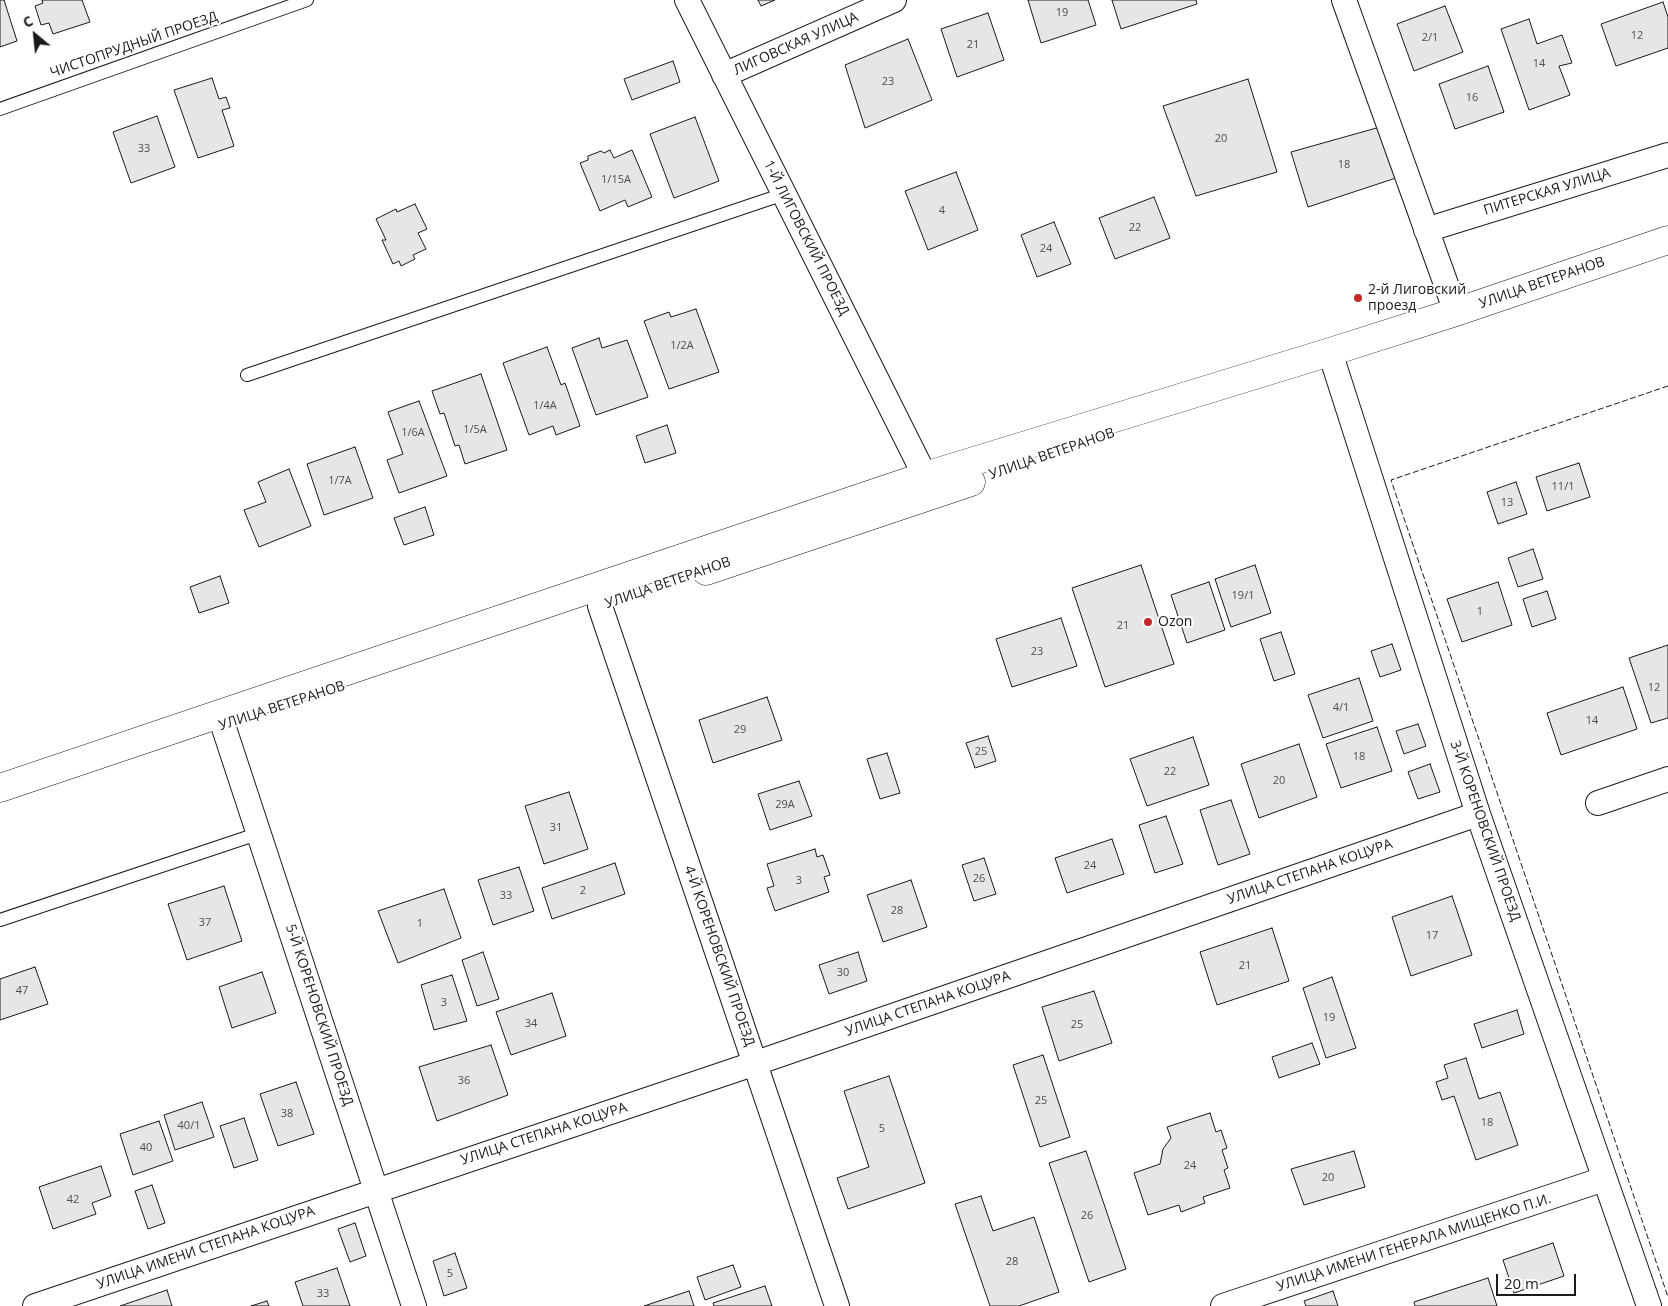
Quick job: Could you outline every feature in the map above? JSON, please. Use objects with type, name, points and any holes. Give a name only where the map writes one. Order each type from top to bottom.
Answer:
[{"type":"street","name":"1-Й ЛИГОВСКИЙ ПРОЕЗД","points":[[687,0],[925,476]]},
{"type":"street","name":"ЛИГОВСКАЯ УЛИЦА","points":[[724,75],[894,0]]},
{"type":"street","points":[[1344,0],[1456,312]]},
{"type":"street","name":"ПИТЕРСКАЯ УЛИЦА","points":[[1426,230],[1668,155]]},
{"type":"street","name":"УЛИЦА ВЕТЕРАНОВ","points":[[0,788],[925,476],[1456,312],[1668,240]]},
{"type":"street","name":"УЛИЦА ВЕТЕРАНОВ","points":[[0,798],[223,725],[600,606],[1296,372],[1330,352]]},
{"type":"street","name":"3-Й КОРЕНОВСКИЙ ПРОЕЗД","points":[[1330,352],[1478,814],[1649,1306]]},
{"type":"street","name":"4-Й КОРЕНОВСКИЙ ПРОЕЗД","points":[[600,606],[837,1306]]},
{"type":"street","name":"5-Й КОРЕНОВСКИЙ ПРОЕЗД","points":[[223,725],[414,1306]]},
{"type":"street","points":[[1598,803],[1668,780]]},
{"type":"street","name":"УЛИЦА СТЕПАНА КОЦУРА","points":[[376,1190],[756,1064],[1478,814]]},
{"type":"street","name":"УЛИЦА ИМЕНИ ГЕНЕРАЛА МИЩЕНКО П.И.","points":[[1223,1306],[1604,1179]]},
{"type":"street","name":"УЛИЦА ИМЕНИ СТЕПАНА КОЦУРА","points":[[35,1306],[376,1190]]},
{"type":"lane","name":"ЧИСТОПРУДНЫЙ ПРОЕЗД","points":[[0,109],[307,0]]},
{"type":"lane","points":[[248,375],[784,194]]},
{"type":"lane","points":[[0,920],[260,833]]},
{"type":"building","points":[[0,0],[4,0],[17,41],[0,47]]},
{"type":"building","points":[[42,0],[82,0],[90,22],[53,34],[49,23],[41,25],[35,6],[43,3]]},
{"type":"building","points":[[758,0],[775,0],[761,6]]},
{"type":"building","points":[[1028,0],[1088,0],[1096,25],[1041,43]]},
{"type":"building","points":[[1112,0],[1196,0],[1197,4],[1121,29]]},
{"type":"building","points":[[1663,2],[1668,17],[1668,48],[1616,66],[1601,24]]},
{"type":"building","points":[[1445,6],[1463,52],[1414,71],[1397,24]]},
{"type":"building","points":[[988,13],[1004,60],[957,77],[941,29]]},
{"type":"building","points":[[1529,19],[1537,44],[1562,35],[1572,63],[1559,66],[1570,95],[1529,110],[1501,29]]},
{"type":"building","points":[[908,39],[932,100],[865,128],[845,65]]},
{"type":"building","points":[[673,61],[680,82],[632,100],[624,79]]},
{"type":"building","points":[[1488,66],[1504,112],[1455,129],[1439,84]]},
{"type":"building","points":[[212,78],[219,99],[226,97],[230,108],[222,110],[234,146],[198,158],[174,90]]},
{"type":"building","points":[[1248,79],[1277,172],[1196,196],[1163,106]]},
{"type":"building","points":[[157,116],[175,167],[131,183],[113,132]]},
{"type":"building","points":[[695,117],[719,181],[674,198],[650,134]]},
{"type":"building","points":[[1380,127],[1396,178],[1308,207],[1291,152]]},
{"type":"building","points":[[610,150],[614,158],[632,150],[652,197],[628,207],[625,200],[600,211],[580,163],[588,160],[588,156]]},
{"type":"building","points":[[956,172],[978,230],[928,250],[905,191]]},
{"type":"building","points":[[1154,197],[1170,238],[1115,259],[1099,218]]},
{"type":"building","points":[[415,204],[427,229],[418,233],[426,249],[413,255],[415,259],[401,266],[399,261],[393,264],[382,240],[386,240],[376,219],[396,209],[397,212]]},
{"type":"building","points":[[1054,222],[1071,264],[1037,277],[1021,235]]},
{"type":"building","points":[[696,309],[719,372],[669,389],[644,321],[669,312],[671,317]]},
{"type":"building","points":[[599,338],[602,348],[627,340],[648,397],[596,415],[572,348]]},
{"type":"building","points":[[547,347],[561,385],[565,383],[580,426],[556,435],[553,426],[529,435],[503,363]]},
{"type":"building","points":[[481,374],[507,450],[465,464],[459,445],[455,446],[444,413],[440,414],[432,391]]},
{"type":"building","points":[[419,401],[447,476],[399,493],[387,460],[403,454],[388,412]]},
{"type":"building","points":[[667,425],[676,453],[645,463],[636,436]]},
{"type":"building","points":[[355,447],[373,498],[324,515],[307,464]]},
{"type":"building","points":[[1579,463],[1590,497],[1547,511],[1536,477]]},
{"type":"building","points":[[289,469],[311,526],[259,547],[244,510],[266,502],[258,482]]},
{"type":"building","points":[[1516,482],[1527,514],[1498,524],[1487,492]]},
{"type":"building","points":[[425,507],[434,535],[404,545],[394,518]]},
{"type":"building","points":[[1533,549],[1543,579],[1518,587],[1508,558]]},
{"type":"building","points":[[1141,565],[1174,664],[1105,687],[1072,588]]},
{"type":"building","points":[[1255,565],[1271,613],[1231,627],[1215,579]]},
{"type":"building","points":[[220,576],[229,603],[199,613],[190,587]]},
{"type":"building","points":[[1209,582],[1225,630],[1187,643],[1171,595]]},
{"type":"building","points":[[1498,582],[1512,625],[1462,642],[1447,599]]},
{"type":"building","points":[[1547,591],[1556,619],[1532,627],[1523,599]]},
{"type":"building","points":[[1061,618],[1077,666],[1012,687],[996,639]]},
{"type":"building","points":[[1281,632],[1295,674],[1274,681],[1260,639]]},
{"type":"building","points":[[1392,644],[1401,670],[1380,677],[1371,651]]},
{"type":"building","points":[[1668,645],[1668,718],[1651,723],[1629,658]]},
{"type":"building","points":[[1359,678],[1373,721],[1323,738],[1308,695]]},
{"type":"building","points":[[1623,687],[1637,729],[1561,755],[1547,713]]},
{"type":"building","points":[[767,697],[782,740],[713,763],[699,720]]},
{"type":"building","points":[[1418,724],[1426,746],[1404,754],[1396,731]]},
{"type":"building","points":[[1377,727],[1392,771],[1341,788],[1326,744]]},
{"type":"building","points":[[988,736],[996,761],[975,768],[966,743]]},
{"type":"building","points":[[1193,737],[1209,785],[1147,806],[1130,759]]},
{"type":"building","points":[[1299,744],[1317,797],[1259,818],[1241,764]]},
{"type":"building","points":[[887,753],[900,793],[880,799],[867,759]]},
{"type":"building","points":[[1430,764],[1440,792],[1418,799],[1408,772]]},
{"type":"building","points":[[799,781],[812,816],[770,830],[758,794]]},
{"type":"building","points":[[569,792],[588,849],[544,864],[525,806]]},
{"type":"building","points":[[1231,800],[1250,854],[1218,865],[1200,810]]},
{"type":"building","points":[[1166,816],[1183,864],[1155,873],[1139,825]]},
{"type":"building","points":[[1112,839],[1124,874],[1067,893],[1055,858]]},
{"type":"building","points":[[815,849],[817,857],[823,855],[830,875],[824,877],[829,892],[775,911],[767,888],[774,886],[767,864]]},
{"type":"building","points":[[984,858],[996,894],[974,901],[962,865]]},
{"type":"building","points":[[615,863],[625,894],[552,919],[542,888]]},
{"type":"building","points":[[519,867],[534,911],[493,925],[478,880]]},
{"type":"building","points":[[911,880],[927,927],[883,942],[867,895]]},
{"type":"building","points":[[224,886],[242,941],[187,960],[168,904]]},
{"type":"building","points":[[444,889],[461,938],[398,963],[378,911]]},
{"type":"building","points":[[1452,896],[1472,955],[1411,976],[1392,917]]},
{"type":"building","points":[[1272,928],[1289,981],[1217,1005],[1200,952]]},
{"type":"building","points":[[483,952],[499,999],[477,1006],[462,960]]},
{"type":"building","points":[[858,952],[867,981],[829,994],[819,965]]},
{"type":"building","points":[[35,967],[48,1004],[0,1020],[0,979]]},
{"type":"building","points":[[262,972],[276,1013],[232,1028],[219,987]]},
{"type":"building","points":[[452,975],[467,1021],[434,1030],[421,985]]},
{"type":"building","points":[[1332,977],[1356,1048],[1326,1058],[1303,988]]},
{"type":"building","points":[[1094,991],[1112,1043],[1059,1061],[1042,1007]]},
{"type":"building","points":[[552,993],[566,1036],[511,1055],[496,1012]]},
{"type":"building","points":[[1517,1010],[1524,1034],[1482,1048],[1474,1024]]},
{"type":"building","points":[[1312,1043],[1320,1064],[1279,1078],[1272,1057]]},
{"type":"building","points":[[491,1045],[508,1095],[437,1121],[419,1067]]},
{"type":"building","points":[[1043,1055],[1070,1137],[1040,1147],[1013,1065]]},
{"type":"building","points":[[1466,1058],[1479,1099],[1500,1092],[1518,1145],[1476,1160],[1454,1096],[1442,1100],[1436,1082],[1448,1078],[1444,1065]]},
{"type":"building","points":[[889,1076],[925,1183],[848,1209],[837,1178],[869,1167],[844,1091]]},
{"type":"building","points":[[296,1082],[314,1134],[278,1146],[260,1094]]},
{"type":"building","points":[[202,1102],[214,1137],[175,1150],[164,1115]]},
{"type":"building","points":[[1210,1113],[1216,1132],[1221,1130],[1227,1148],[1222,1150],[1228,1168],[1224,1170],[1230,1188],[1203,1197],[1205,1203],[1181,1212],[1179,1205],[1148,1215],[1134,1173],[1160,1164],[1163,1149],[1171,1138],[1167,1127]]},
{"type":"building","points":[[244,1118],[258,1160],[234,1168],[220,1126]]},
{"type":"building","points":[[159,1121],[173,1161],[133,1175],[120,1134]]},
{"type":"building","points":[[1086,1151],[1126,1269],[1089,1282],[1049,1163]]},
{"type":"building","points":[[1354,1151],[1365,1187],[1304,1205],[1291,1169]]},
{"type":"building","points":[[101,1166],[111,1196],[92,1203],[96,1214],[53,1229],[39,1187]]},
{"type":"building","points":[[152,1185],[165,1223],[148,1229],[135,1191]]},
{"type":"building","points":[[981,1196],[993,1231],[1034,1217],[1059,1292],[1019,1306],[990,1306],[955,1204]]},
{"type":"building","points":[[355,1223],[366,1256],[350,1262],[338,1229]]},
{"type":"building","points":[[1553,1243],[1564,1276],[1514,1293],[1503,1260]]},
{"type":"building","points":[[455,1253],[467,1288],[444,1296],[433,1261]]},
{"type":"building","points":[[733,1265],[741,1287],[705,1300],[697,1277]]},
{"type":"building","points":[[337,1268],[350,1306],[303,1306],[295,1282]]},
{"type":"building","points":[[1488,1278],[1497,1306],[1415,1306],[1414,1302]]},
{"type":"building","points":[[765,1286],[772,1306],[714,1306],[713,1303]]},
{"type":"building","points":[[167,1290],[172,1306],[120,1306]]},
{"type":"building","points":[[689,1291],[694,1306],[644,1306]]},
{"type":"building","points":[[1333,1291],[1338,1306],[1306,1306],[1304,1301]]},
{"type":"building","points":[[267,1301],[269,1306],[251,1306]]},
{"type":"fence","points":[[1668,386],[1391,480],[1668,1297]]},
{"type":"place","name":"2-й Лиговский проезд","points":[[1358,298]]},
{"type":"place","name":"Ozon","points":[[1148,622]]}]
